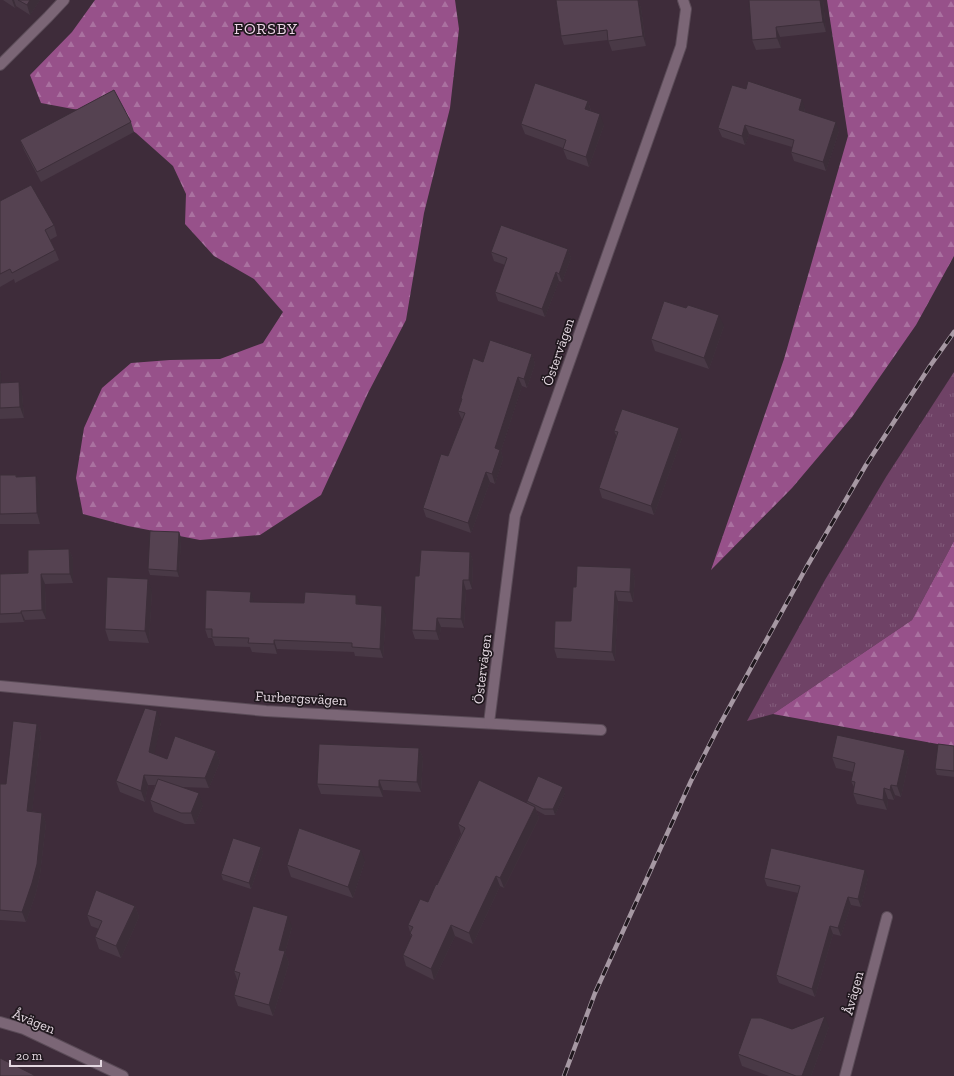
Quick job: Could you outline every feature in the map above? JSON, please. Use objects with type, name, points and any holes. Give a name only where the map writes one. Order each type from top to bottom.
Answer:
[{"type":"street","points":[[0,65],[64,0]]},
{"type":"street","name":"Östervägen","points":[[489,723],[515,516],[680,46],[686,9],[683,0]]},
{"type":"street","name":"Furbergsvägen","points":[[0,686],[266,711],[601,730]]},
{"type":"street","name":"Åvägen","points":[[845,1076],[888,917]]},
{"type":"street","name":"Åvägen","points":[[0,1022],[24,1029],[124,1076]]},
{"type":"green space","points":[[95,0],[455,0],[459,29],[450,108],[424,213],[406,320],[368,393],[321,495],[260,535],[200,540],[128,526],[83,514],[76,478],[84,428],[102,388],[131,363],[170,360],[220,359],[263,343],[283,312],[254,279],[214,256],[185,224],[186,194],[173,166],[136,133],[105,112],[73,109],[41,103],[30,75],[72,32]]},
{"type":"green space","points":[[827,0],[954,0],[954,256],[916,325],[852,417],[792,488],[711,570],[784,359],[848,136]]},
{"type":"green space","points":[[954,372],[954,541],[912,620],[773,714],[747,721],[825,580],[886,477]]},
{"type":"green space","points":[[954,541],[954,747],[773,714],[912,620]]},
{"type":"building","points":[[18,0],[30,0],[27,5]]},
{"type":"building","points":[[556,0],[638,0],[643,36],[608,41],[607,30],[561,36]]},
{"type":"building","points":[[749,0],[820,0],[823,22],[776,27],[777,38],[752,40]]},
{"type":"building","points":[[748,81],[802,99],[799,110],[836,122],[823,162],[791,152],[794,140],[745,125],[742,136],[718,128],[732,85],[746,89]]},
{"type":"building","points":[[535,83],[588,101],[585,109],[600,114],[586,157],[563,149],[566,140],[521,124]]},
{"type":"building","points":[[114,90],[131,122],[37,172],[20,140]]},
{"type":"building","points":[[31,185],[54,225],[45,230],[55,250],[12,273],[10,269],[0,274],[0,201]]},
{"type":"building","points":[[501,225],[568,249],[559,274],[556,272],[542,309],[495,292],[507,258],[491,252]]},
{"type":"building","points":[[664,301],[686,308],[688,305],[719,315],[704,358],[651,339]]},
{"type":"building","points":[[490,340],[532,354],[524,379],[518,377],[495,448],[500,450],[492,474],[486,472],[468,523],[423,508],[441,454],[448,456],[465,413],[458,411],[473,358],[483,362]]},
{"type":"building","points":[[19,382],[20,407],[0,408],[0,383]]},
{"type":"building","points":[[622,409],[679,428],[651,506],[599,488],[618,432],[614,431]]},
{"type":"building","points":[[0,475],[16,475],[16,477],[36,476],[37,513],[0,514]]},
{"type":"building","points":[[150,531],[179,532],[177,571],[148,569]]},
{"type":"building","points":[[69,549],[70,574],[41,574],[42,610],[0,614],[0,574],[28,573],[28,550]]},
{"type":"building","points":[[421,550],[470,552],[469,580],[463,580],[461,619],[437,618],[436,631],[412,630],[415,576],[419,576]]},
{"type":"building","points":[[577,566],[631,568],[630,592],[615,591],[612,652],[554,648],[555,621],[571,621],[573,587],[576,587]]},
{"type":"building","points":[[107,577],[148,579],[145,631],[105,629]]},
{"type":"building","points":[[206,590],[251,592],[250,602],[304,603],[305,592],[356,595],[356,604],[382,606],[380,649],[352,647],[352,643],[274,640],[274,644],[248,643],[249,638],[212,637],[212,629],[205,629]]},
{"type":"building","points":[[145,708],[157,711],[149,752],[167,759],[175,736],[216,751],[205,778],[144,775],[141,791],[116,781]]},
{"type":"building","points":[[13,721],[37,724],[27,811],[42,813],[37,864],[22,912],[0,910],[0,784],[6,784]]},
{"type":"building","points":[[837,735],[905,750],[897,786],[891,785],[890,790],[884,788],[883,800],[853,793],[855,782],[851,781],[855,763],[832,757]]},
{"type":"building","points":[[319,744],[419,748],[417,782],[379,780],[379,787],[317,784]]},
{"type":"building","points":[[938,744],[954,746],[954,771],[935,769]]},
{"type":"building","points":[[538,776],[563,787],[553,809],[543,809],[527,801]]},
{"type":"building","points":[[158,779],[199,793],[191,813],[181,813],[150,800]]},
{"type":"building","points":[[479,780],[535,807],[500,878],[496,876],[469,933],[451,925],[431,969],[403,955],[412,935],[410,933],[413,927],[408,925],[420,899],[428,902],[465,828],[458,824]]},
{"type":"building","points":[[299,828],[361,850],[348,887],[287,865]]},
{"type":"building","points":[[233,838],[261,847],[249,883],[221,874]]},
{"type":"building","points":[[771,848],[865,870],[858,899],[848,897],[838,928],[830,926],[812,989],[776,975],[800,886],[764,878]]},
{"type":"building","points":[[96,890],[135,906],[116,946],[95,937],[102,921],[87,915]]},
{"type":"building","points":[[253,906],[288,916],[279,950],[285,951],[269,1005],[234,995],[240,973],[234,971]]},
{"type":"building","points":[[825,1016],[802,1076],[796,1076],[738,1054],[751,1018],[761,1018],[792,1029]]},
{"type":"building","points":[[0,1058],[34,1075],[34,1076],[0,1076]]},
{"type":"railway","points":[[564,1076],[595,993],[691,781],[719,726],[806,568],[866,465],[930,366],[954,332]]},
{"type":"district","name":"FORSBY","points":[[266,28]]}]
